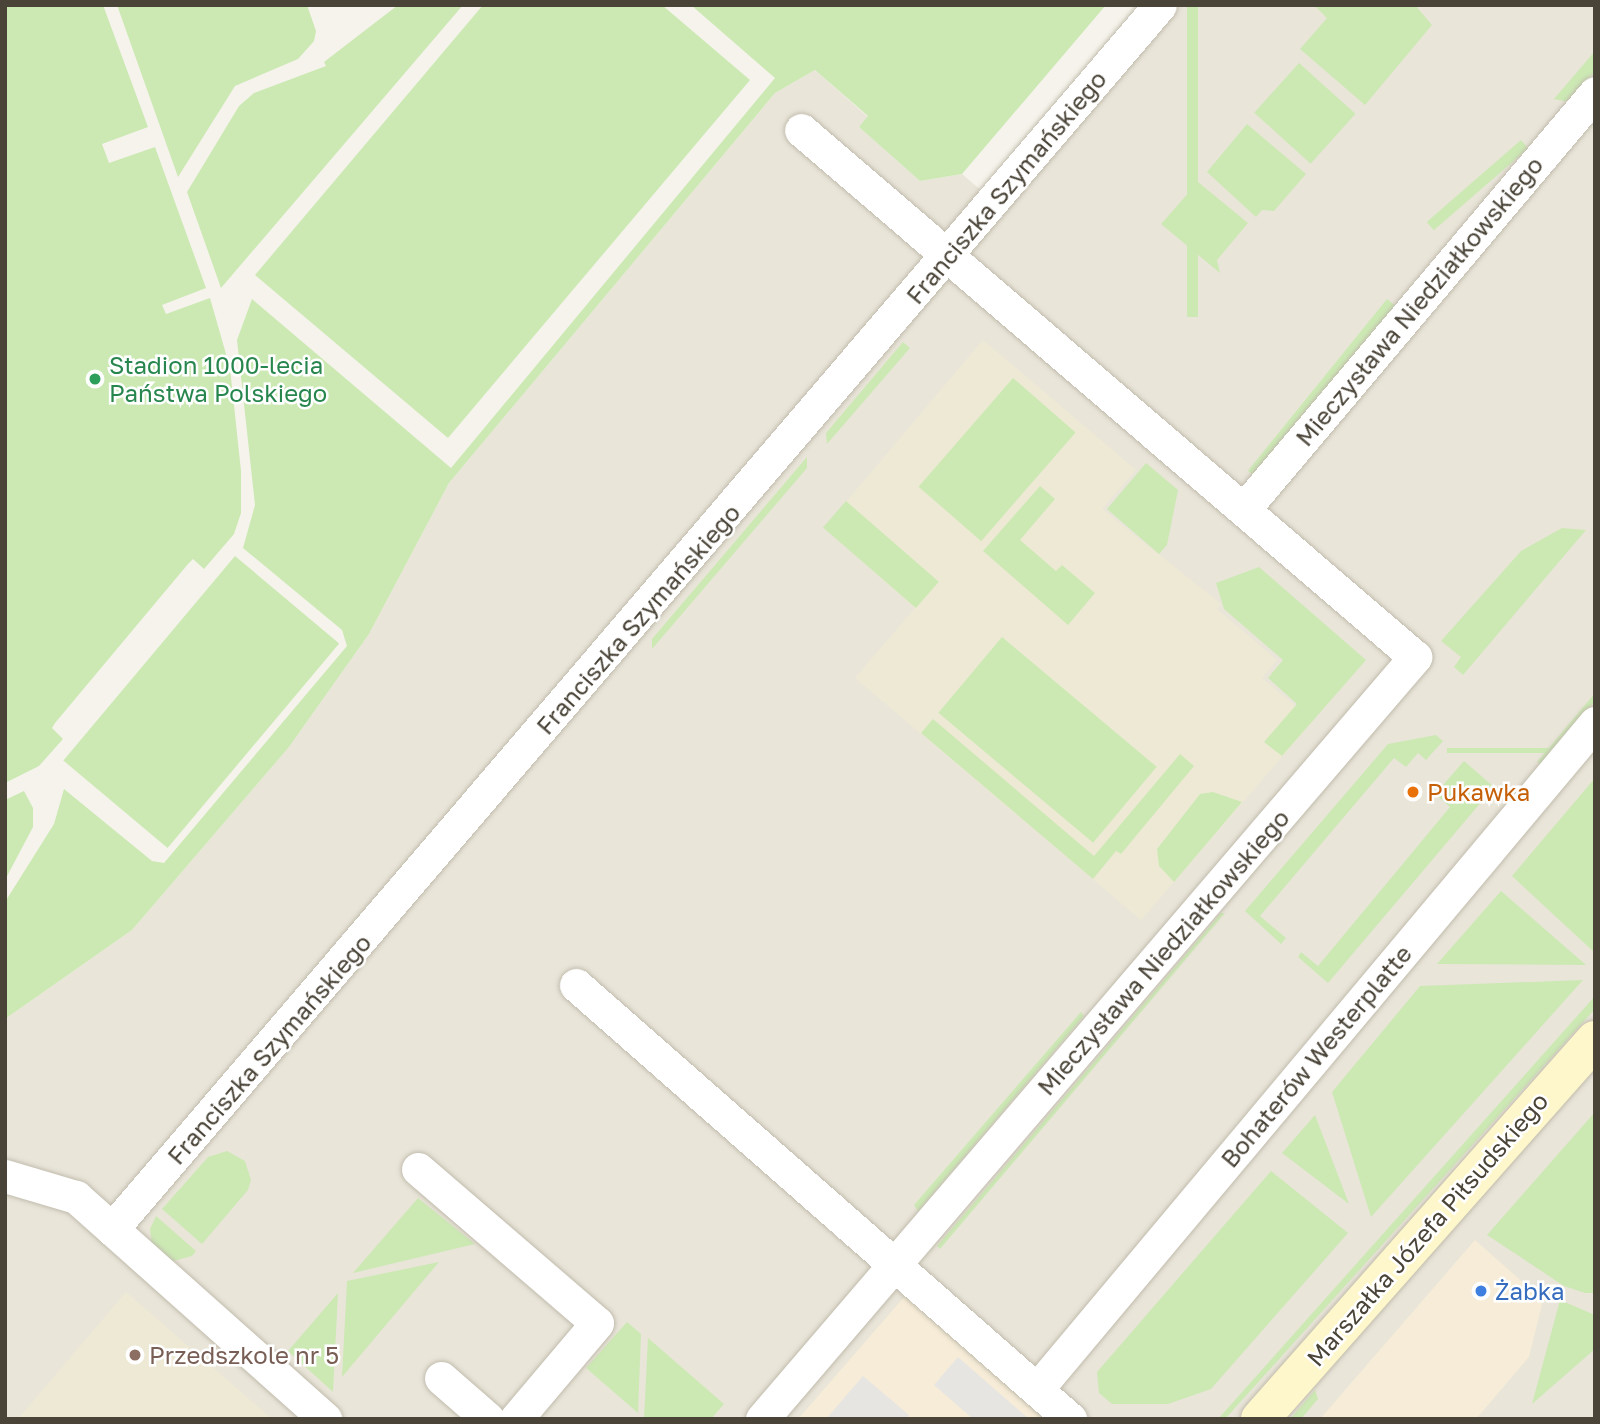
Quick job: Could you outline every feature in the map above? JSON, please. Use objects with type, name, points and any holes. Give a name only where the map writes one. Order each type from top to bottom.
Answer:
[{"type":"street","name":"Franciszka Szymańskiego","points":[[113,1229],[1160,5]]},
{"type":"street","name":"Mieczysława Niedziałkowskiego","points":[[1244,509],[1595,93]]},
{"type":"street","name":"Mieczysława Niedziałkowskiego","points":[[762,1419],[1414,662],[1408,648],[801,130]]},
{"type":"street","name":"Bohaterów Westerplatte","points":[[1037,1389],[1595,723]]},
{"type":"street","points":[[576,985],[1070,1419]]},
{"type":"street","name":"Marszałka Józefa Piłsudskiego","points":[[1260,1419],[1595,1041]]},
{"type":"street","points":[[418,1169],[597,1323],[516,1419]]},
{"type":"street","points":[[5,1176],[76,1197],[325,1419]]},
{"type":"street","points":[[441,1378],[488,1419]]},
{"type":"shaded area","points":[[1156,5],[1595,5],[1595,1419],[5,1419],[5,1019],[132,930],[289,747],[369,634],[449,483],[775,93],[815,70],[868,117],[859,127],[920,181],[962,174],[991,199]]},
{"type":"shaded area","points":[[983,340],[1136,470],[1102,509],[1221,604],[1217,609],[1277,660],[1262,678],[1313,721],[1141,920],[855,678],[915,608],[824,528]]},
{"type":"shaded area","points":[[1475,1240],[1543,1300],[1529,1357],[1476,1419],[1320,1419]]},
{"type":"shaded area","points":[[912,1288],[1058,1419],[798,1419]]},
{"type":"shaded area","name":"Przedszkole nr 5","points":[[126,1292],[272,1419],[18,1419]]},
{"type":"shaded area","points":[[958,1357],[1029,1419],[973,1419],[934,1385]]},
{"type":"shaded area","points":[[863,1376],[909,1415],[906,1419],[826,1419]]},
{"type":"green space","name":"Stadion 1000-lecia Państwa Polskiego","points":[[5,5],[103,5],[148,127],[102,144],[109,163],[155,147],[206,288],[162,305],[166,314],[210,298],[230,368],[241,471],[241,513],[234,534],[204,569],[193,559],[188,564],[55,723],[52,728],[63,739],[39,766],[5,783]]},
{"type":"green space","points":[[117,5],[307,5],[316,31],[314,41],[298,59],[235,86],[178,177]]},
{"type":"green space","points":[[398,5],[463,5],[221,288],[187,192],[239,106],[254,93],[326,66],[324,62]]},
{"type":"green space","points":[[483,5],[662,5],[750,80],[448,438],[255,275]]},
{"type":"green space","points":[[691,5],[1106,5],[962,174],[920,181],[859,127],[868,116],[815,70],[775,93],[449,483],[369,634],[289,747],[132,930],[5,1019],[5,902],[54,824],[64,789],[152,861],[164,863],[347,646],[342,630],[243,548],[255,505],[237,340],[252,299],[451,468],[775,78]]},
{"type":"green space","points":[[1187,5],[1198,5],[1198,317],[1187,317]]},
{"type":"green space","points":[[1314,5],[1415,5],[1432,25],[1365,105],[1300,49],[1327,18]]},
{"type":"green space","points":[[1595,51],[1595,71],[1568,102],[1554,99]]},
{"type":"green space","points":[[1299,63],[1355,114],[1311,164],[1254,113]]},
{"type":"green space","points":[[1247,124],[1306,174],[1274,211],[1262,210],[1256,217],[1207,172]]},
{"type":"green space","points":[[1521,140],[1528,148],[1434,230],[1427,222]]},
{"type":"green space","points":[[1198,182],[1248,223],[1217,260],[1220,273],[1161,224]]},
{"type":"green space","points":[[1387,299],[1397,307],[1258,479],[1248,471]]},
{"type":"green space","points":[[903,342],[910,348],[827,444],[826,433]]},
{"type":"green space","points":[[1013,378],[1076,432],[981,541],[919,487]]},
{"type":"green space","points":[[807,457],[807,468],[652,649],[652,639]]},
{"type":"green space","points":[[1146,463],[1178,490],[1167,545],[1159,554],[1107,509]]},
{"type":"green space","points":[[1040,486],[1055,499],[1020,540],[1056,571],[1062,565],[1095,593],[1068,625],[983,551]]},
{"type":"green space","points":[[846,501],[939,582],[916,608],[823,527]]},
{"type":"green space","points":[[1562,528],[1586,530],[1463,675],[1454,667],[1461,657],[1441,641],[1521,551]]},
{"type":"green space","points":[[235,556],[339,643],[168,848],[63,761]]},
{"type":"green space","points":[[1259,567],[1366,660],[1282,756],[1264,742],[1297,704],[1268,678],[1283,660],[1224,609],[1216,583]]},
{"type":"green space","points":[[1002,637],[1157,767],[1093,843],[938,713]]},
{"type":"green space","points":[[1595,693],[1595,701],[1541,764],[1537,762]]},
{"type":"green space","points":[[933,719],[1094,856],[1180,754],[1194,766],[1121,854],[1116,851],[1093,879],[921,733]]},
{"type":"green space","points":[[1436,735],[1443,741],[1426,760],[1418,753],[1406,767],[1394,758],[1260,916],[1286,938],[1281,944],[1245,911],[1388,744]]},
{"type":"green space","points":[[1447,748],[1595,748],[1595,753],[1447,753]]},
{"type":"green space","points":[[1464,761],[1494,787],[1328,983],[1298,957],[1301,952],[1318,966],[1450,807],[1435,794]]},
{"type":"green space","points":[[1595,778],[1595,953],[1512,876]]},
{"type":"green space","points":[[24,791],[33,808],[33,827],[5,880],[5,800]]},
{"type":"green space","points":[[1213,792],[1242,802],[1174,882],[1159,866],[1157,849],[1200,794]]},
{"type":"green space","points":[[1501,891],[1586,965],[1437,964]]},
{"type":"green space","points":[[1221,913],[1225,913],[940,1249],[937,1246]]},
{"type":"green space","points":[[1583,980],[1371,1217],[1332,1092],[1420,986]]},
{"type":"green space","points":[[1595,996],[1595,1009],[1225,1419],[1218,1419]]},
{"type":"green space","points":[[1081,1012],[1084,1016],[918,1211],[914,1205]]},
{"type":"green space","points":[[1595,1112],[1595,1293],[1585,1293],[1564,1286],[1487,1235]]},
{"type":"green space","points":[[1315,1115],[1349,1204],[1282,1153]]},
{"type":"green space","points":[[227,1151],[245,1161],[251,1180],[248,1190],[202,1244],[162,1209],[208,1157]]},
{"type":"green space","points":[[1271,1171],[1348,1233],[1211,1389],[1168,1404],[1112,1404],[1099,1393],[1097,1372]]},
{"type":"green space","points":[[418,1198],[475,1244],[353,1273]]},
{"type":"green space","points":[[156,1216],[196,1251],[192,1256],[173,1261],[152,1245],[150,1229]]},
{"type":"green space","points":[[439,1262],[342,1377],[347,1281]]},
{"type":"green space","points":[[338,1293],[333,1392],[288,1351]]},
{"type":"green space","points":[[1560,1300],[1595,1315],[1595,1349],[1532,1404]]},
{"type":"green space","points":[[627,1322],[641,1334],[638,1413],[586,1368]]},
{"type":"green space","points":[[648,1338],[724,1404],[711,1419],[644,1419]]},
{"type":"green space","points":[[1315,1390],[1318,1399],[1301,1419],[1290,1419]]},
{"type":"place","name":"Stadion 1000-lecia Państwa Polskiego","points":[[95,379]]},
{"type":"place","name":"Pukawka","points":[[1413,792]]},
{"type":"place","name":"Żabka","points":[[1481,1291]]},
{"type":"place","name":"Przedszkole nr 5","points":[[135,1355]]}]
